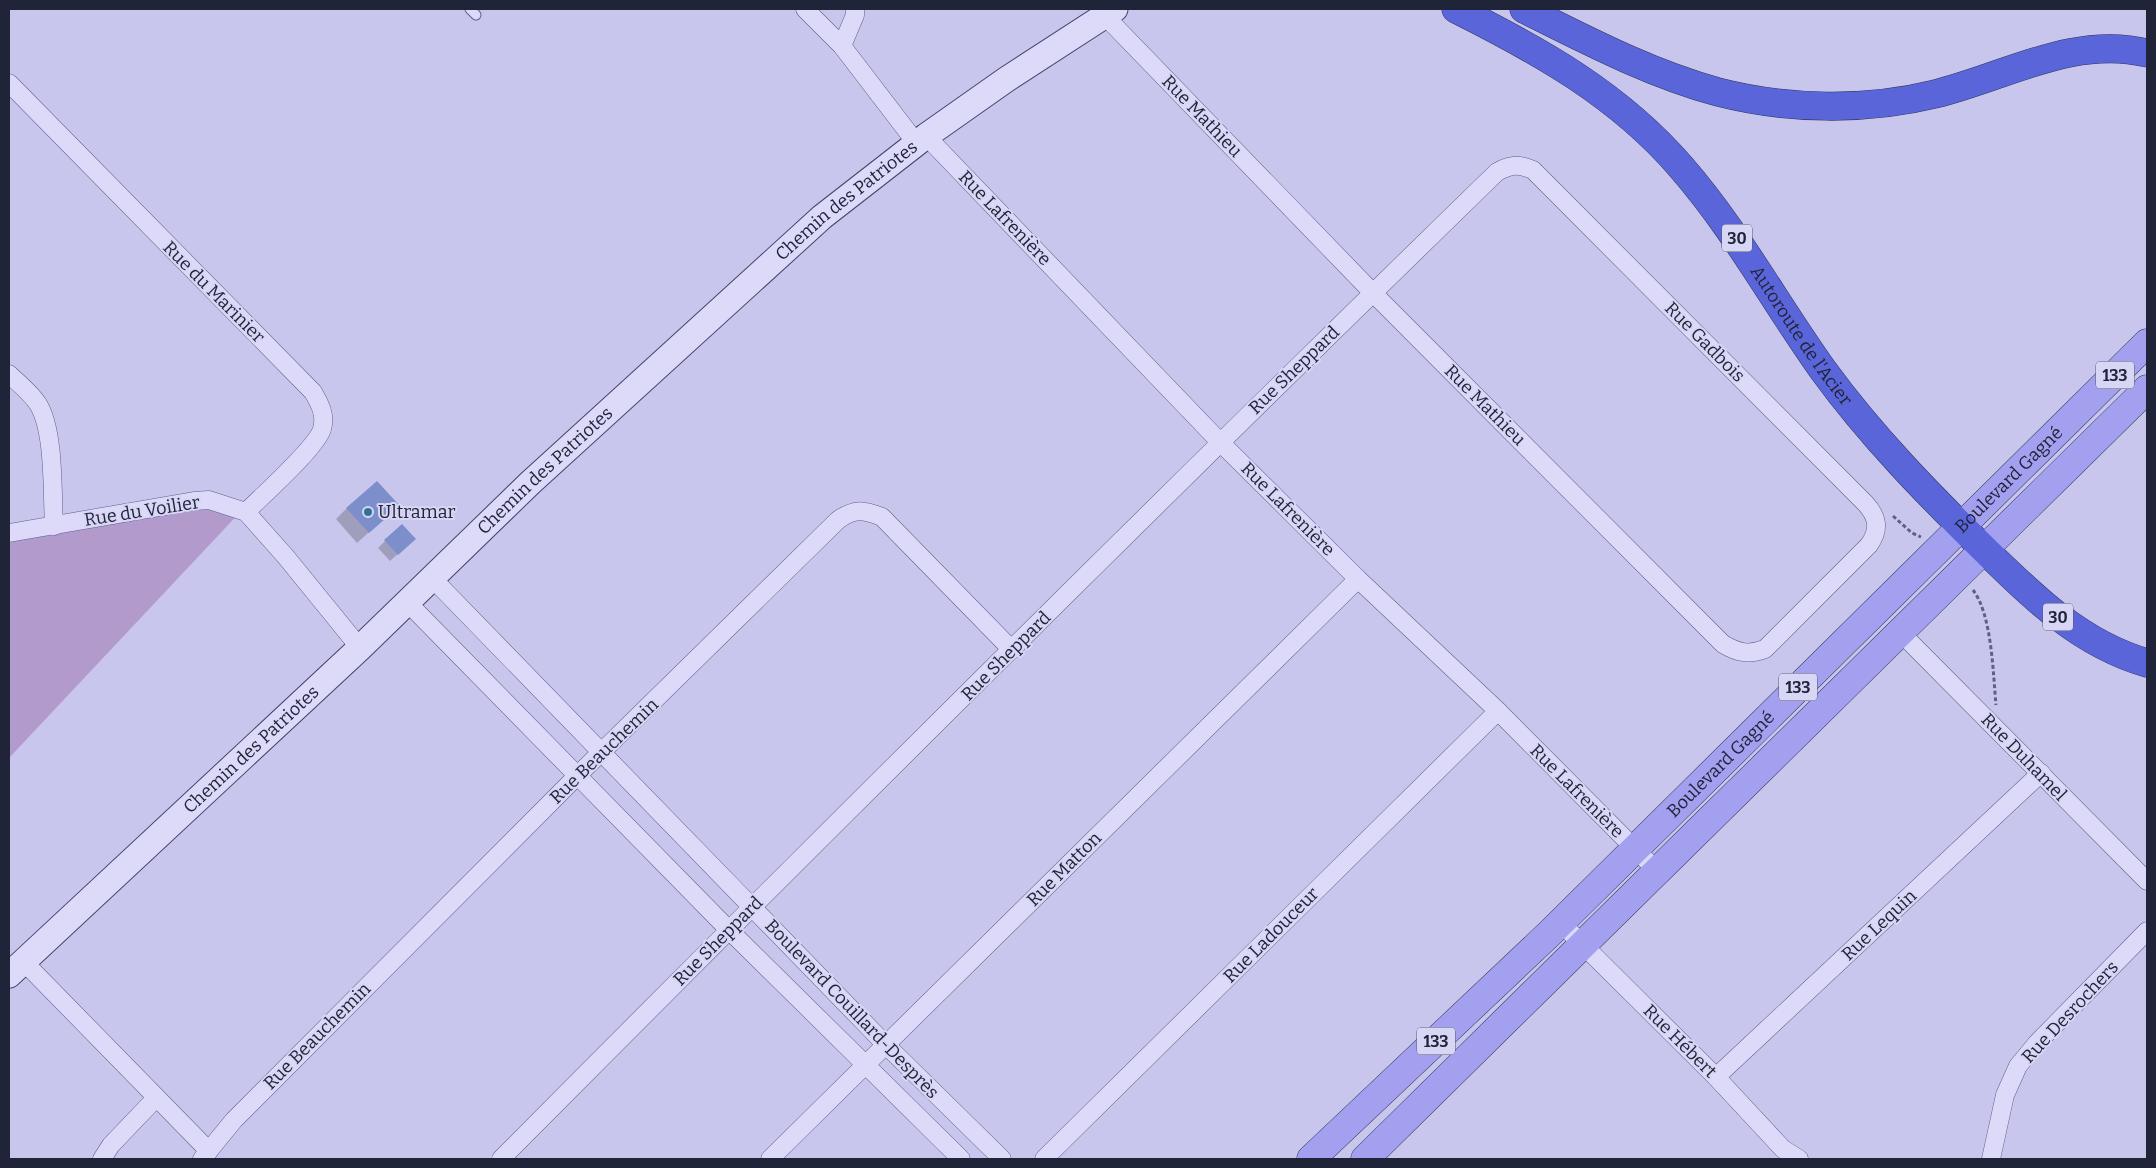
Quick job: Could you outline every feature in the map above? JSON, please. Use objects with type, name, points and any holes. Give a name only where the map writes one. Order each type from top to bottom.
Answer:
[{"type":"highway","name":"Autoroute de l'Acier","points":[[1456,9],[1520,41],[1564,67],[1632,119],[1680,165],[1728,225],[1807,347],[1837,388],[1895,457],[1984,549],[2050,610],[2074,629],[2111,650],[2147,663]]},
{"type":"highway","points":[[1524,9],[1612,51],[1694,84],[1718,92],[1765,101],[1801,104],[1863,105],[1912,99],[1959,88],[2050,58],[2082,50],[2108,48],[2147,53]]},
{"type":"main road","name":"Boulevard Gagné","points":[[1311,1159],[1635,849],[2147,343]]},
{"type":"main road","name":"Boulevard Gagné","points":[[1365,1159],[2147,389]]},
{"type":"street","name":"Rue Lafrenière","points":[[805,9],[842,46],[922,140],[1220,442],[1358,579],[1498,711],[1658,872]]},
{"type":"street","points":[[842,46],[855,14],[855,9]]},
{"type":"street","name":"Chemin des Patriotes","points":[[16,968],[360,648],[530,483],[822,218],[886,166],[922,140],[1110,12]]},
{"type":"street","name":"Rue Mathieu","points":[[1110,12],[1373,293],[1723,644],[1747,653],[1765,649],[1869,545],[1876,530]]},
{"type":"street","name":"Rue du Marinier","points":[[9,83],[313,392],[323,409],[322,429],[309,448],[246,512]]},
{"type":"street","name":"Rue Sheppard","points":[[501,1159],[728,930],[1220,442],[1497,172],[1508,166],[1520,164]]},
{"type":"street","name":"Rue Gadbois","points":[[1520,164],[1533,170],[1865,503],[1873,512],[1877,524],[1876,530]]},
{"type":"street","points":[[12,383],[38,404],[45,418],[49,436],[54,526]]},
{"type":"street","name":"Rue du Voilier","points":[[9,533],[194,501],[209,500],[246,512]]},
{"type":"street","name":"Rue Beauchemin","points":[[16,968],[156,1098],[206,1155],[234,1120],[577,776],[838,520],[850,512],[867,511],[882,517],[1012,650]]},
{"type":"street","points":[[246,512],[360,648]]},
{"type":"street","name":"Boulevard Couillard-Desprès","points":[[432,578],[886,1044],[1002,1159]]},
{"type":"street","name":"Rue Matton","points":[[770,1159],[1358,579]]},
{"type":"street","name":"Boulevard Couillard-Desprès","points":[[407,602],[728,930],[961,1159]]},
{"type":"street","name":"Rue Duhamel","points":[[1901,633],[2147,881]]},
{"type":"street","name":"Rue Ladouceur","points":[[1044,1159],[1498,711]]},
{"type":"street","name":"Rue Lequin","points":[[1716,1078],[2041,773]]},
{"type":"street","name":"Rue Hébert","points":[[1560,922],[1716,1078],[1783,1149],[1799,1159]]},
{"type":"street","name":"Rue Desrochers","points":[[1991,1159],[2005,1095],[2018,1066],[2037,1043],[2147,931]]},
{"type":"street","points":[[102,1159],[111,1145],[156,1098]]},
{"type":"path","points":[[1886,511],[1912,533],[1920,536]]},
{"type":"path","points":[[1974,591],[1981,602],[1985,620],[1996,707]]},
{"type":"shaded area","points":[[212,495],[244,508],[9,758],[9,526]]},
{"type":"building","points":[[377,481],[400,506],[369,533],[346,508]]},
{"type":"building","points":[[402,524],[416,539],[398,555],[384,540]]},
{"type":"place","name":"Ultramar","points":[[368,512]]}]
